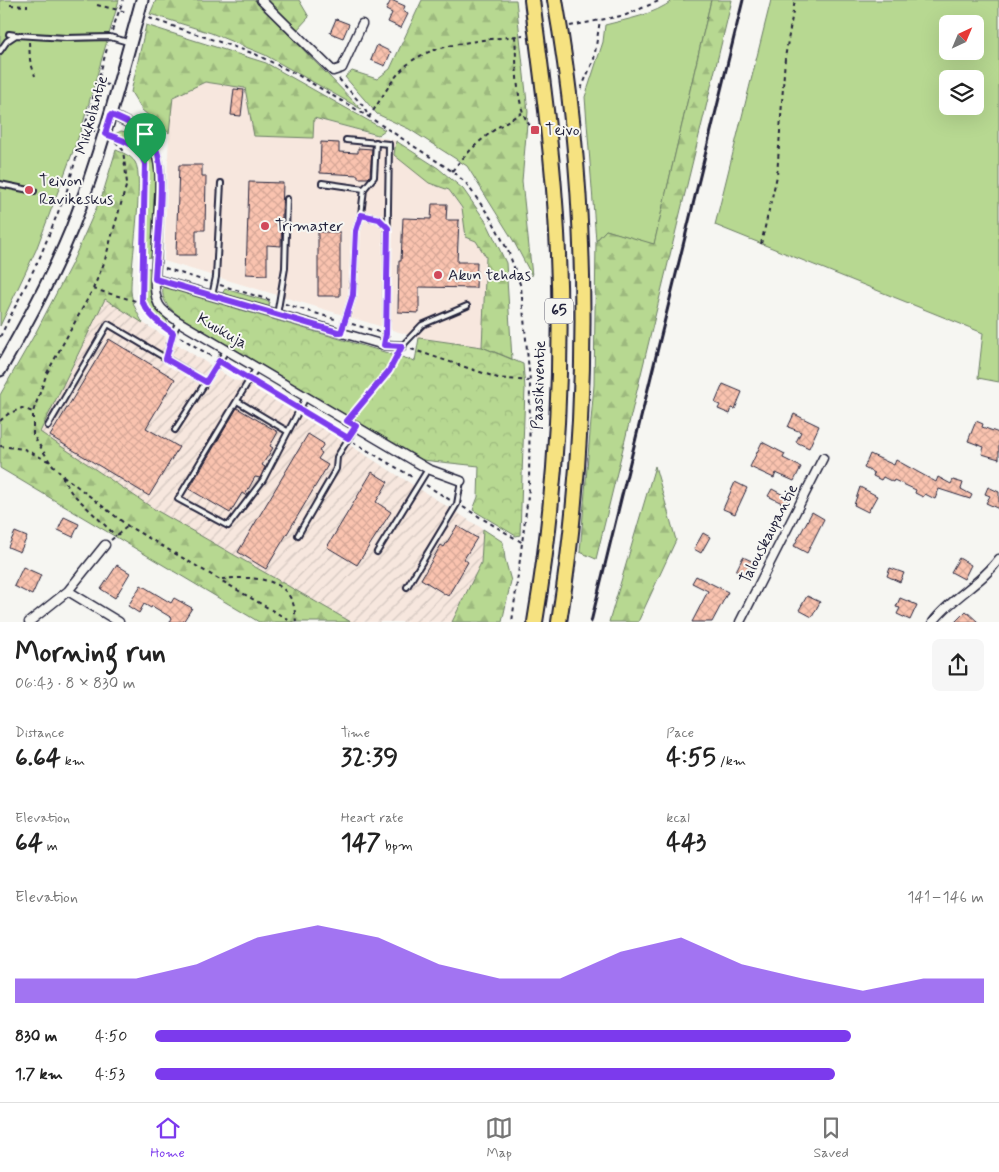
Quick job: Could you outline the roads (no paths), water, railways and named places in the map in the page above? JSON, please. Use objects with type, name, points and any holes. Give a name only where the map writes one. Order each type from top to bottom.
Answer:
[{"type":"highway","name":"Paasikiventie","points":[[532,0],[550,136],[559,291],[553,467],[547,537],[535,622]]},
{"type":"highway","name":"65","points":[[555,0],[574,155],[582,305],[582,369],[570,538],[559,622]]},
{"type":"main road","name":"Mikkolantie","points":[[0,370],[33,311],[58,260],[108,135],[111,115],[142,0]]},
{"type":"street","points":[[261,0],[333,71],[342,68],[362,24]]},
{"type":"street","name":"Kuukuja","points":[[111,115],[128,122],[141,131],[150,140],[158,155],[161,174],[155,279],[158,304],[179,322],[428,469],[461,481]]},
{"type":"street","points":[[155,279],[384,345],[402,346]]},
{"type":"street","name":"Talouskaupantie","points":[[740,622],[823,458]]},
{"type":"street","points":[[29,622],[68,591],[105,545]]},
{"type":"street","points":[[934,622],[941,612],[990,572],[999,559]]},
{"type":"street","points":[[68,591],[119,622]]},
{"type":"lane","points":[[8,34],[110,38],[130,43]]},
{"type":"lane","points":[[0,51],[7,41],[16,35]]},
{"type":"lane","points":[[346,140],[389,144],[386,334],[384,345]]},
{"type":"lane","points":[[341,333],[353,295],[356,231],[361,215],[364,189],[374,177],[376,142]]},
{"type":"lane","points":[[212,296],[216,277],[221,183]]},
{"type":"lane","points":[[322,183],[364,189]]},
{"type":"lane","points":[[0,184],[34,191]]},
{"type":"lane","points":[[277,315],[285,268],[287,199]]},
{"type":"lane","points":[[361,215],[379,219],[388,228]]},
{"type":"lane","points":[[402,346],[422,326],[467,306]]},
{"type":"lane","points":[[166,359],[173,333],[179,322]]},
{"type":"lane","points":[[48,426],[108,324],[206,382]]},
{"type":"lane","points":[[175,430],[227,349]]},
{"type":"lane","points":[[257,367],[178,499],[228,526],[263,480],[306,397]]},
{"type":"lane","points":[[238,401],[287,431]]},
{"type":"lane","points":[[298,535],[336,469],[337,458],[356,426]]},
{"type":"lane","points":[[377,552],[428,469]]},
{"type":"lane","points":[[407,587],[458,504],[461,481]]},
{"type":"railway","points":[[591,622],[743,0]]},
{"type":"place","name":"Teivo","points":[[535,130]]},
{"type":"place","name":"Teivon Ravikeskus","points":[[29,190]]},
{"type":"place","name":"Trimaster","points":[[265,226]]},
{"type":"place","name":"Akun tehdas","points":[[438,275]]}]
